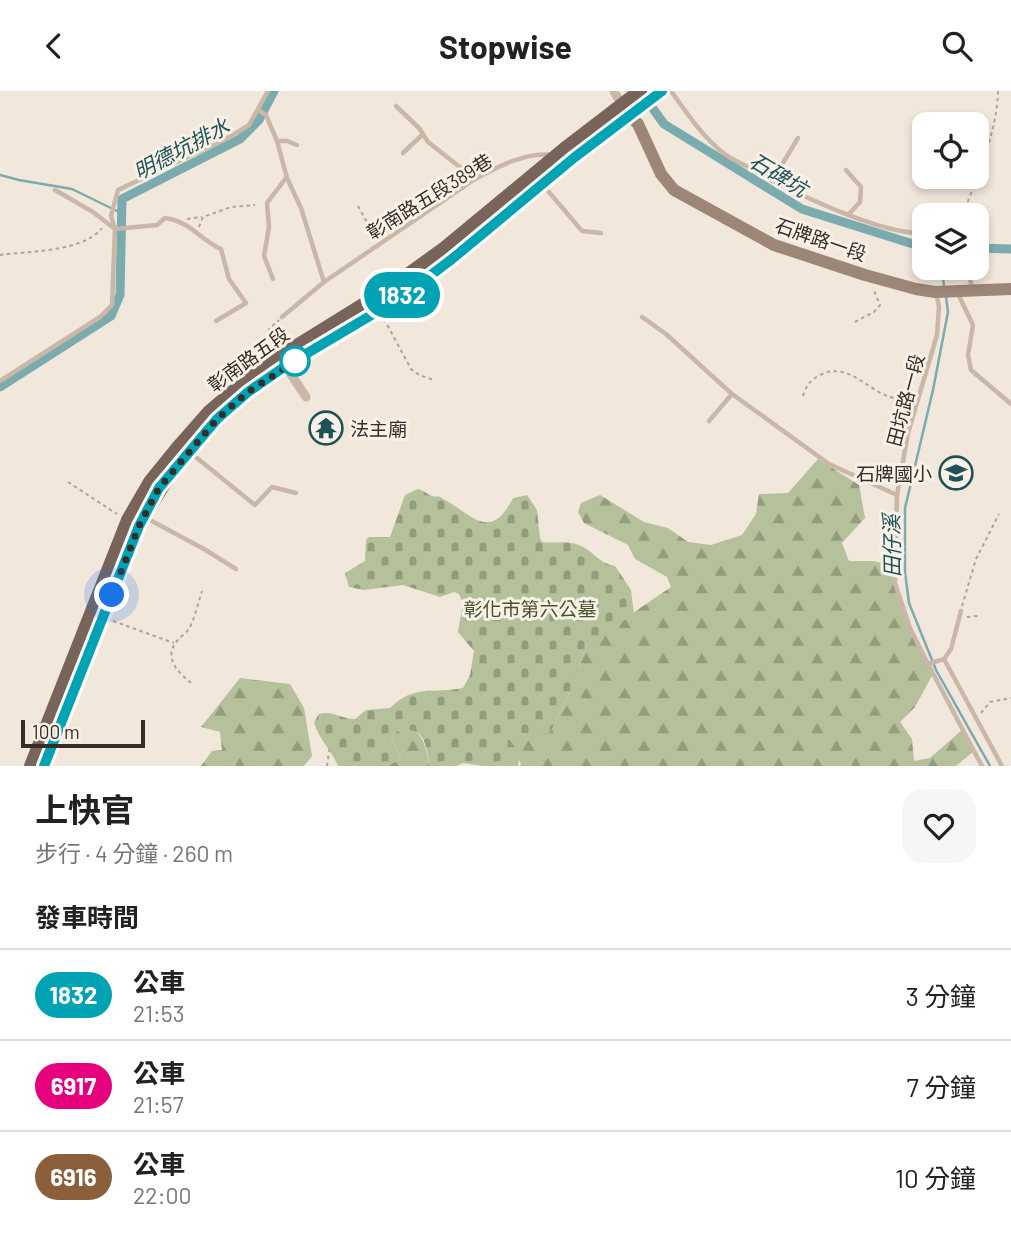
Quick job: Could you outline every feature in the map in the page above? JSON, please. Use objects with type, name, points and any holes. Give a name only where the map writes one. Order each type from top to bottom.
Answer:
[{"type":"main road","points":[[632,104],[662,91]]},
{"type":"main road","name":"彰南路五段","points":[[44,766],[144,517],[159,488],[217,419],[284,361],[445,249],[557,156],[632,104]]},
{"type":"main road","name":"彰南路五段","points":[[31,766],[128,520],[150,482],[209,412],[242,384],[379,310],[452,259],[632,104]]},
{"type":"street","points":[[614,91],[632,104]]},
{"type":"street","name":"石牌路一段","points":[[632,104],[638,124],[661,174],[674,190],[774,245],[865,275],[935,292],[1010,292]]},
{"type":"street","points":[[284,361],[306,397]]},
{"type":"lane","points":[[0,381],[100,317],[112,305],[117,229],[111,216],[118,190],[228,138],[249,125],[261,112],[268,91]]},
{"type":"lane","points":[[671,91],[692,120],[723,153],[772,181],[849,215],[912,233]]},
{"type":"lane","points":[[396,106],[428,142],[475,179]]},
{"type":"lane","points":[[261,112],[277,141],[287,178],[301,208],[324,282]]},
{"type":"lane","points":[[403,153],[423,134]]},
{"type":"lane","points":[[772,181],[798,138]]},
{"type":"lane","points":[[277,141],[297,145]]},
{"type":"lane","name":"彰南路五段389巷","points":[[282,317],[378,243],[475,179],[499,166],[543,153],[557,156]]},
{"type":"lane","points":[[846,170],[861,187],[860,202],[849,215]]},
{"type":"lane","points":[[273,279],[264,256],[269,227],[267,204],[287,178]]},
{"type":"lane","points":[[542,184],[582,231],[601,233]]},
{"type":"lane","points":[[55,190],[117,229],[157,225],[165,218],[180,220],[197,232],[206,243],[221,249],[229,279],[246,303],[216,320]]},
{"type":"lane","points":[[970,280],[973,290]]},
{"type":"lane","points":[[957,291],[973,325],[968,355],[971,370],[1011,404]]},
{"type":"lane","name":"田坑路一段","points":[[935,292],[939,306],[937,335],[908,432],[897,495],[895,583],[910,628],[982,766]]},
{"type":"lane","points":[[642,317],[666,334],[732,394],[829,464],[897,495]]},
{"type":"lane","points":[[709,421],[732,394]]},
{"type":"lane","points":[[190,452],[255,505],[272,487],[296,493]]},
{"type":"lane","points":[[144,517],[236,569]]},
{"type":"lane","points":[[928,664],[944,659],[951,649],[961,611]]},
{"type":"lane","points":[[944,659],[1002,766]]},
{"type":"path","points":[[967,203],[998,111],[998,91]]},
{"type":"path","points":[[180,220],[203,217],[231,207],[255,205]]},
{"type":"path","points":[[358,206],[378,243]]},
{"type":"path","points":[[197,232],[203,217]]},
{"type":"path","points":[[0,255],[78,245],[97,234],[106,222]]},
{"type":"path","points":[[855,322],[874,312],[880,305],[865,275]]},
{"type":"path","points":[[379,310],[411,369],[434,380]]},
{"type":"path","points":[[282,317],[269,329],[284,361]]},
{"type":"path","points":[[803,396],[806,386],[829,371],[851,374],[893,398],[920,395]]},
{"type":"path","points":[[68,482],[128,520]]},
{"type":"path","points":[[961,611],[976,559],[999,514]]},
{"type":"path","points":[[191,683],[171,660],[170,653],[189,628],[202,591]]},
{"type":"path","points":[[103,618],[175,643]]},
{"type":"path","points":[[977,720],[990,702],[1011,698]]},
{"type":"path","points":[[327,766],[330,746]]},
{"type":"green space","points":[[818,459],[859,485],[865,518],[842,543],[849,561],[889,564],[904,616],[934,672],[915,707],[900,722],[912,739],[914,761],[930,758],[963,729],[974,751],[956,766],[519,766],[521,764],[509,739],[516,733],[550,733],[575,682],[586,645],[671,587],[667,577],[635,559],[628,545],[584,523],[578,512],[581,503],[600,495],[644,522],[668,528],[688,542],[711,545],[742,535],[756,514],[759,494],[788,493]]},
{"type":"green space","name":"彰化市第六公墓","points":[[418,489],[439,497],[471,517],[488,522],[496,520],[505,512],[513,498],[527,495],[537,510],[542,542],[568,542],[587,549],[603,562],[615,566],[631,590],[634,614],[586,645],[575,682],[550,733],[516,733],[509,739],[520,754],[518,766],[463,763],[456,766],[430,766],[422,738],[418,733],[406,730],[397,731],[391,738],[401,758],[388,766],[338,766],[316,728],[314,722],[319,714],[328,713],[355,719],[366,710],[390,708],[399,700],[416,693],[463,688],[470,675],[474,651],[458,632],[463,603],[459,594],[454,592],[440,597],[403,585],[364,590],[349,587],[345,573],[365,561],[366,540],[369,537],[390,537],[405,495]]},
{"type":"green space","points":[[240,678],[290,684],[304,708],[312,756],[304,766],[201,766],[212,751],[222,750],[220,732],[201,727]]},
{"type":"green space","points":[[411,728],[422,740],[430,766],[388,766],[401,758],[391,738],[397,731]]},
{"type":"waterway","name":"明德坑排水","points":[[0,387],[111,316],[120,295],[122,199],[240,139],[259,120],[274,91]]},
{"type":"waterway","name":"石碑坑","points":[[646,99],[664,124],[802,209],[912,244]]},
{"type":"waterway","points":[[0,175],[72,189],[121,213]]},
{"type":"waterway","name":"石碑坑","points":[[989,248],[1011,249]]},
{"type":"waterway","name":"田仔溪","points":[[943,280],[944,287]]},
{"type":"waterway","name":"田仔溪","points":[[946,297],[948,312],[933,390],[905,508],[905,572],[909,603],[936,670],[990,766]]},
{"type":"bus line","name":"1832","points":[[44,766],[139,526],[159,488],[217,419],[272,375],[390,304],[452,259],[575,157],[662,91]]},
{"type":"place","name":"法主廟","points":[[326,428]]},
{"type":"place","name":"石牌國小","points":[[956,473]]},
{"type":"route","points":[[112,595],[139,526],[159,488],[217,419],[248,392],[303,356],[295,361]]}]
